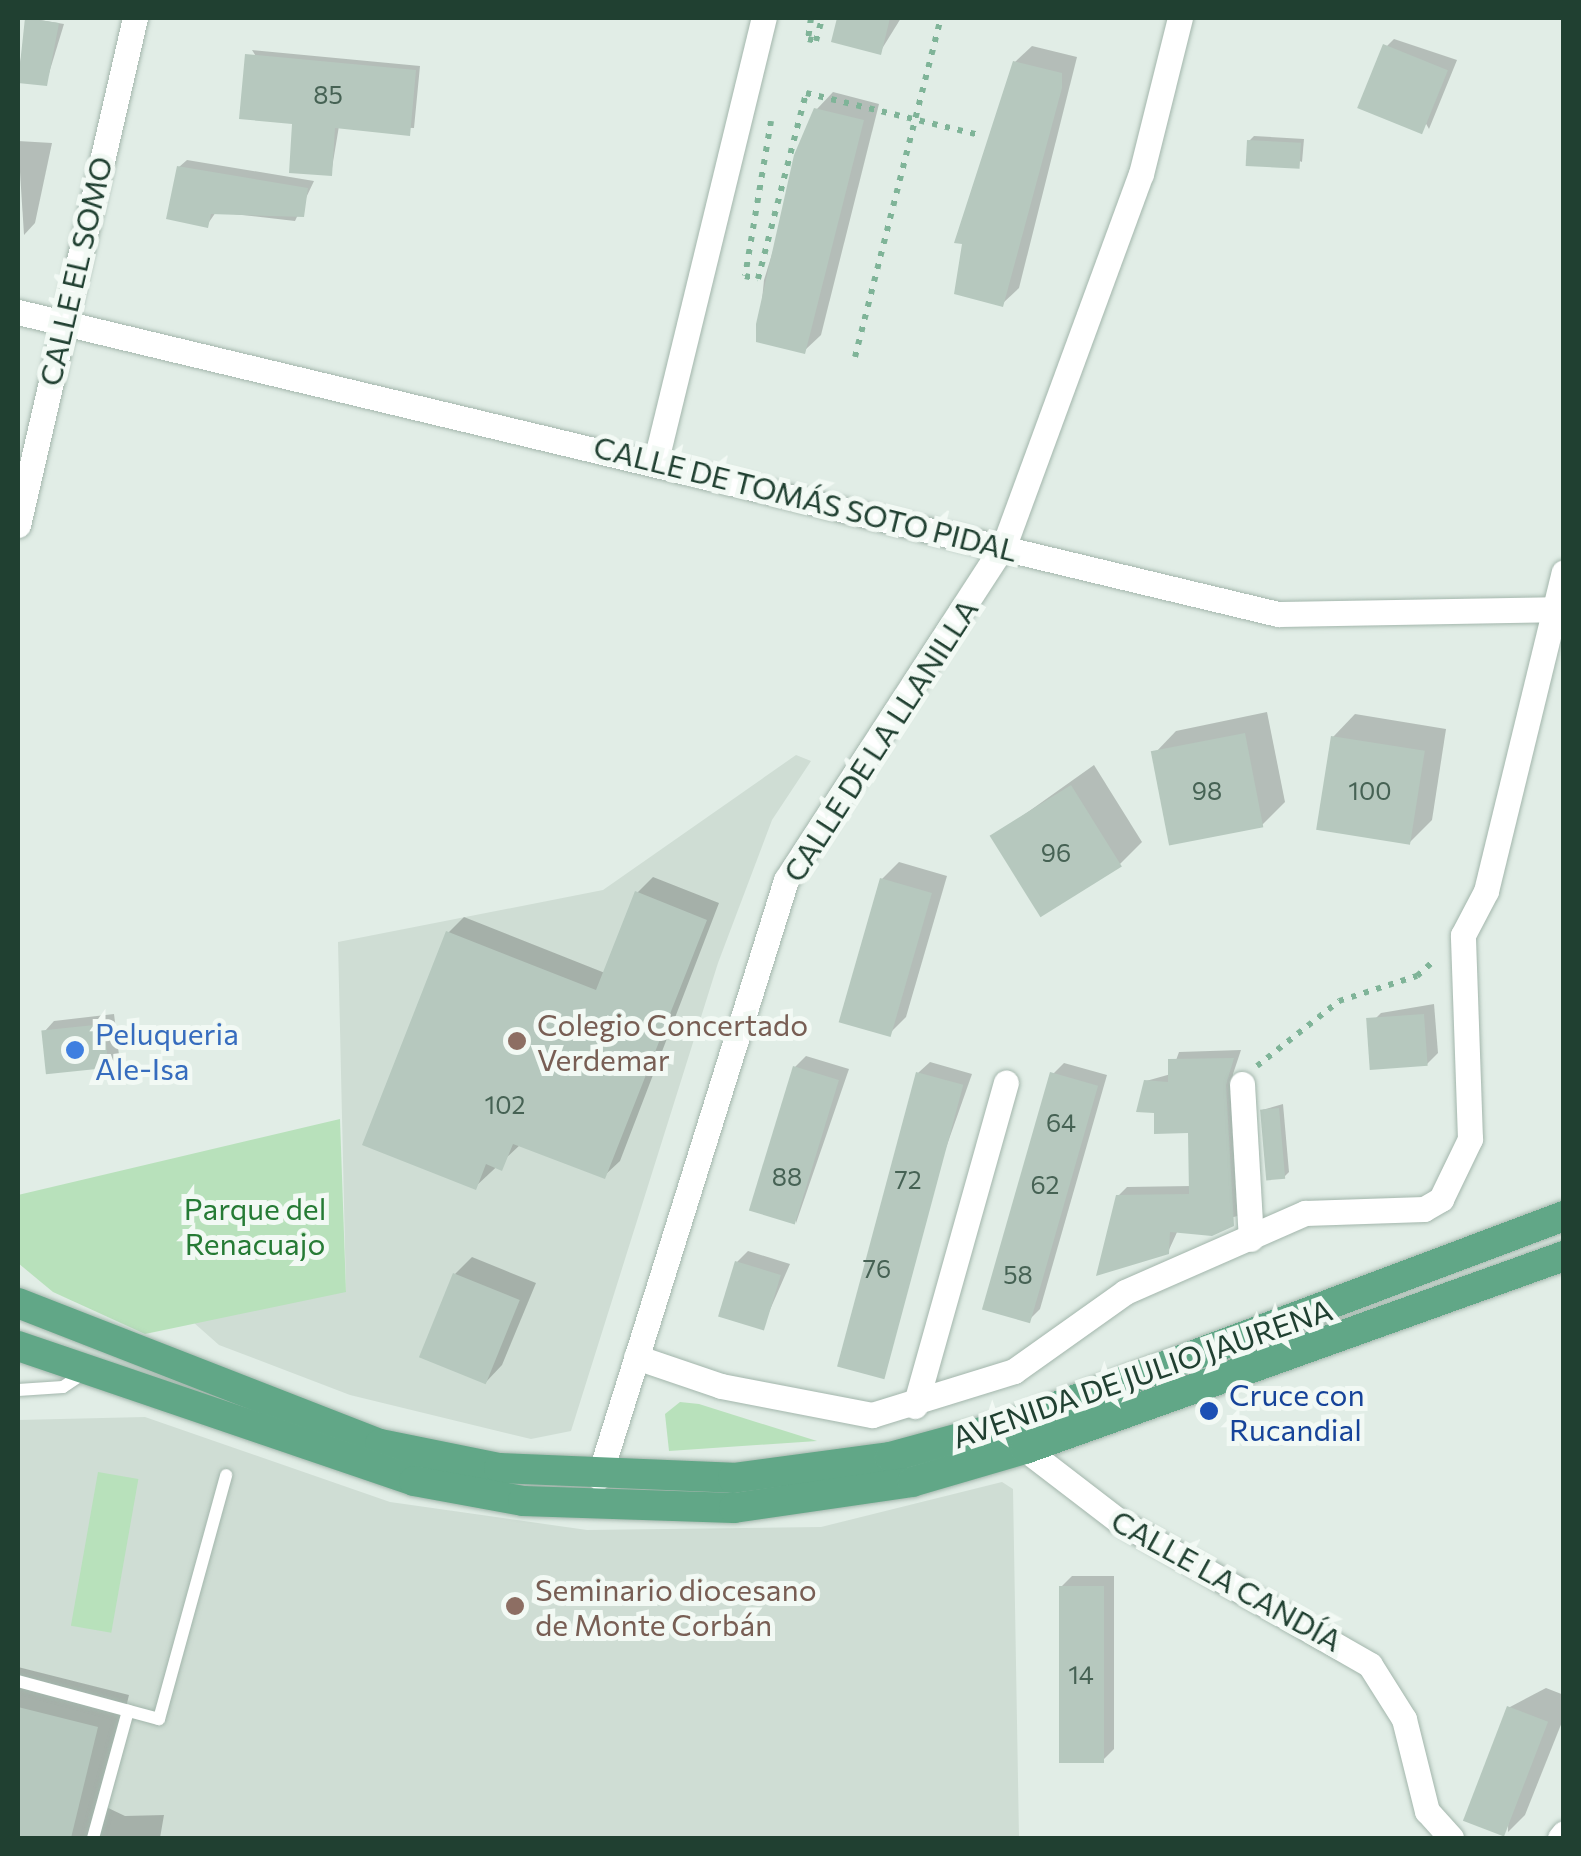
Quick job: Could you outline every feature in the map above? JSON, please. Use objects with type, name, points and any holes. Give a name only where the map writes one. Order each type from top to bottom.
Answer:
[{"type":"main road","name":"AVENIDA DE JULIO JAURENA","points":[[18,1303],[380,1444],[600,1477],[733,1478],[890,1457],[979,1433],[1564,1216]]},
{"type":"main road","name":"AVENIDA DE JULIO JAURENA","points":[[18,1346],[312,1452],[522,1501],[734,1508],[912,1482],[1025,1449],[1564,1256]]},
{"type":"street","name":"CALLE EL SOMO","points":[[18,525],[136,18]]},
{"type":"street","points":[[656,460],[764,18]]},
{"type":"street","name":"CALLE DE LA LLANILLA","points":[[600,1477],[786,880],[1005,543],[1142,174],[1180,18]]},
{"type":"street","name":"CALLE DE TOMÁS SOTO PIDAL","points":[[18,312],[1005,543],[1278,614],[1555,609]]},
{"type":"street","points":[[636,1356],[834,1412],[915,1406],[1014,1371],[1125,1292],[1332,1206],[1424,1209],[1454,1187],[1470,1139],[1463,935],[1486,891],[1564,572]]},
{"type":"street","points":[[915,1406],[1006,1083]]},
{"type":"street","points":[[1242,1084],[1252,1239]]},
{"type":"street","name":"CALLE LA CANDÍA","points":[[1025,1449],[1119,1521],[1370,1665],[1404,1719],[1427,1811],[1451,1838]]},
{"type":"lane","points":[[18,1390],[63,1386],[89,1370]]},
{"type":"lane","points":[[18,1680],[159,1719],[226,1475]]},
{"type":"lane","points":[[93,1838],[128,1710]]},
{"type":"path","points":[[811,18],[808,39],[816,41],[822,18]]},
{"type":"path","points":[[856,358],[942,18]]},
{"type":"path","points":[[748,90],[775,99],[745,276],[758,279],[806,93],[980,136]]},
{"type":"path","points":[[1242,1084],[1304,1023],[1340,1001],[1416,976],[1463,935]]},
{"type":"shaded area","name":"Colegio Concertado Verdemar","points":[[796,755],[811,761],[772,820],[718,963],[571,1431],[531,1439],[350,1395],[219,1345],[193,1322],[346,1291],[338,942],[603,890]]},
{"type":"shaded area","name":"Seminario diocesano de Monte Corbán","points":[[145,1417],[390,1502],[587,1530],[821,1527],[1002,1482],[1013,1489],[1019,1838],[18,1838],[18,1420]]},
{"type":"green space","name":"Parque del Renacuajo","points":[[340,1119],[346,1292],[145,1334],[53,1292],[18,1263],[18,1195]]},
{"type":"green space","points":[[680,1402],[699,1404],[817,1441],[669,1451],[665,1414]]},
{"type":"green space","points":[[98,1472],[138,1479],[111,1633],[71,1626]]},
{"type":"building","points":[[25,18],[59,23],[47,86],[18,83]]},
{"type":"building","points":[[837,18],[890,18],[881,55],[831,42]]},
{"type":"building","points":[[1383,44],[1448,70],[1422,134],[1357,108]]},
{"type":"building","points":[[245,54],[416,70],[410,136],[335,128],[332,176],[289,173],[292,124],[239,119]]},
{"type":"building","points":[[1013,61],[1062,73],[1062,88],[1003,307],[954,294],[962,244],[954,243]]},
{"type":"building","points":[[814,108],[864,120],[805,354],[756,342],[756,324],[794,155]]},
{"type":"building","points":[[1247,140],[1301,143],[1300,169],[1246,166]]},
{"type":"building","points":[[177,166],[308,188],[304,217],[211,214],[208,228],[166,219]]},
{"type":"building","points":[[1245,733],[1263,827],[1169,846],[1151,751]]},
{"type":"building","points":[[1331,736],[1425,751],[1410,845],[1316,830]]},
{"type":"building","points":[[1071,785],[1122,866],[1040,917],[990,836]]},
{"type":"building","points":[[880,878],[932,893],[891,1037],[839,1022]]},
{"type":"building","points":[[635,891],[707,920],[605,1179],[513,1144],[502,1171],[486,1164],[476,1190],[362,1145],[446,931],[596,990]]},
{"type":"building","points":[[1424,1014],[1428,1066],[1370,1070],[1366,1018]]},
{"type":"building","name":"Peluqueria Ale-Isa","points":[[104,1024],[109,1068],[46,1074],[41,1031]]},
{"type":"building","points":[[1234,1058],[1226,1085],[1234,1226],[1212,1236],[1170,1232],[1169,1254],[1096,1276],[1116,1195],[1189,1194],[1188,1133],[1154,1134],[1154,1113],[1136,1112],[1144,1080],[1168,1082],[1168,1059]]},
{"type":"building","points":[[793,1066],[839,1080],[795,1224],[749,1210]]},
{"type":"building","points":[[916,1072],[963,1085],[884,1379],[837,1367]]},
{"type":"building","points":[[1050,1072],[1098,1086],[1030,1323],[982,1309]]},
{"type":"building","points":[[1279,1108],[1285,1179],[1266,1180],[1260,1110]]},
{"type":"building","points":[[735,1261],[781,1275],[764,1330],[718,1316]]},
{"type":"building","points":[[453,1273],[520,1300],[486,1384],[419,1357]]},
{"type":"building","points":[[1059,1586],[1104,1586],[1104,1763],[1059,1763]]},
{"type":"building","points":[[1507,1706],[1548,1722],[1504,1837],[1463,1821]]},
{"type":"building","points":[[18,1707],[98,1727],[71,1838],[18,1838]]},
{"type":"place","name":"Colegio Concertado Verdemar","points":[[517,1041]]},
{"type":"place","name":"Peluqueria Ale-Isa","points":[[75,1050]]},
{"type":"place","name":"Cruce con Rucandial","points":[[1209,1411]]},
{"type":"place","name":"Seminario diocesano de Monte Corbán","points":[[515,1606]]}]
